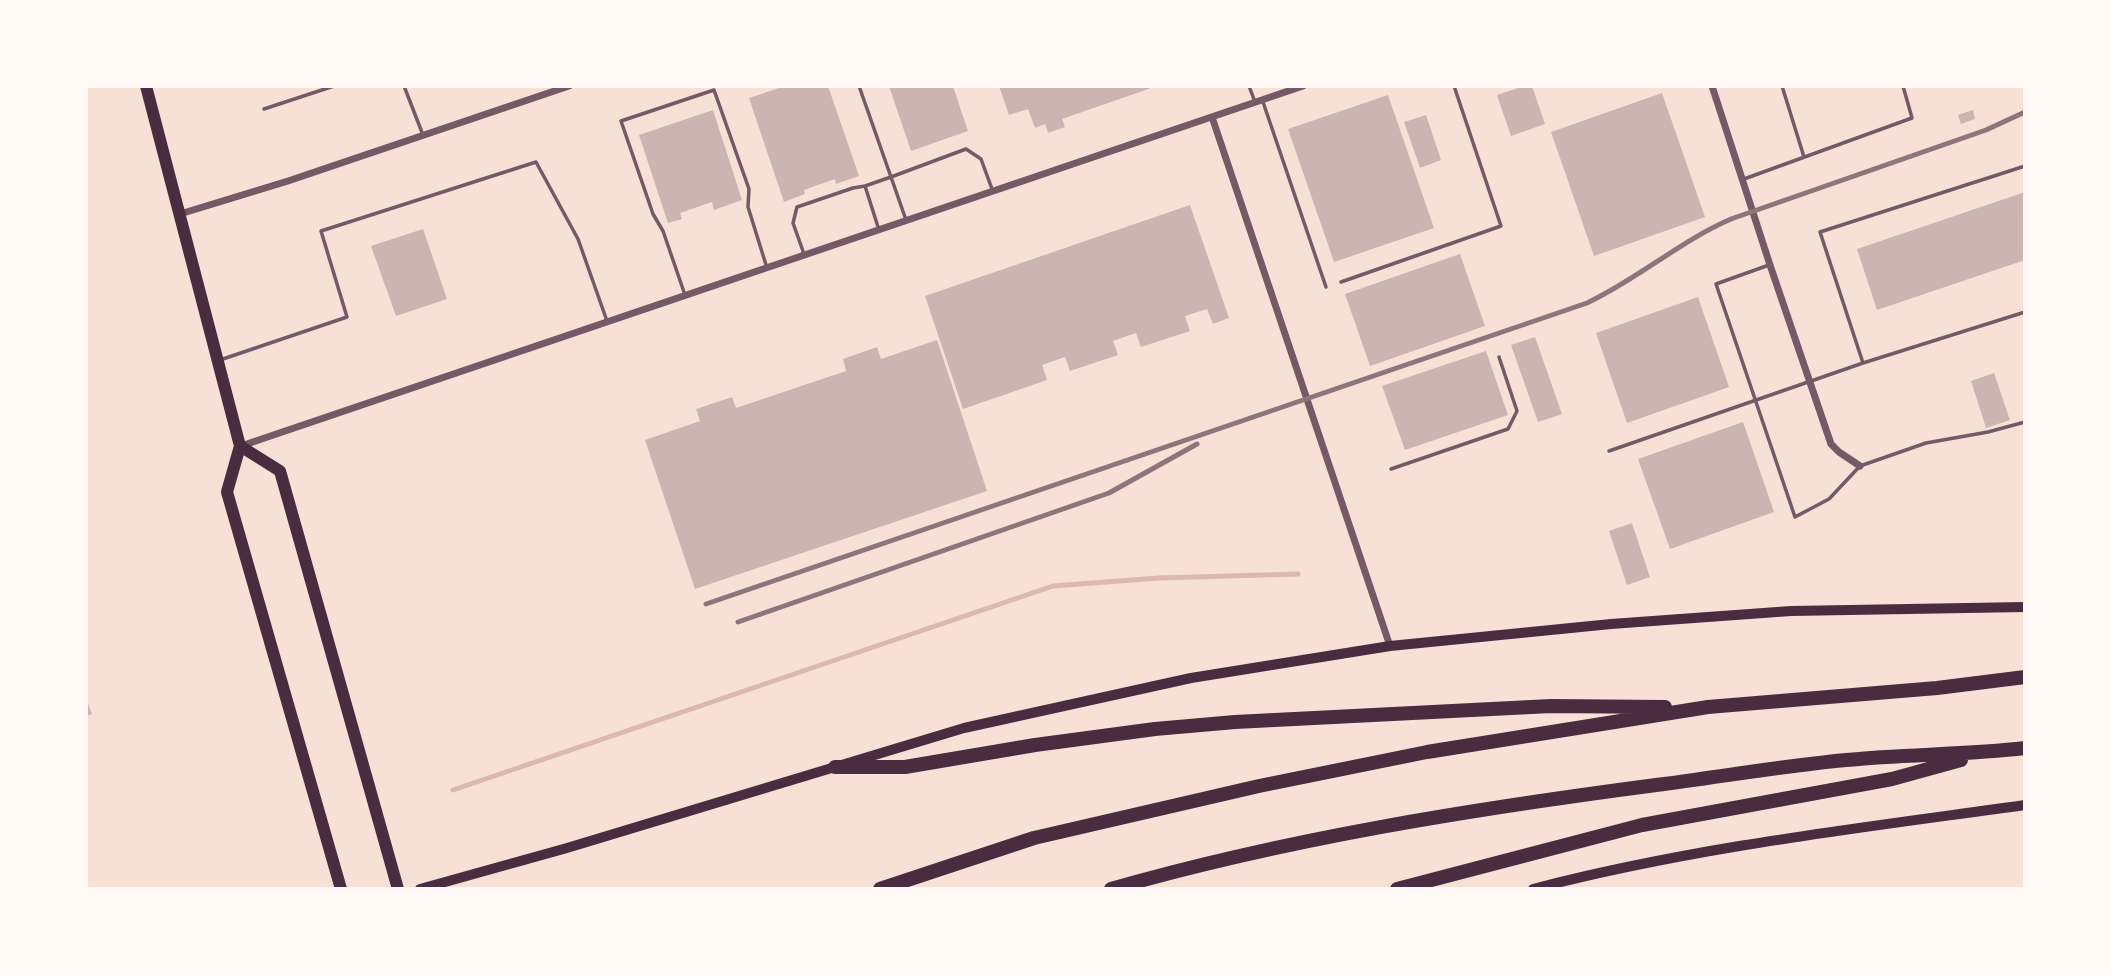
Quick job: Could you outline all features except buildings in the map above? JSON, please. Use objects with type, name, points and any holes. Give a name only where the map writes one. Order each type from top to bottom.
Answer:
[{"type":"highway","points":[[880,889],[1034,838],[1259,786],[1427,752],[1708,707],[1937,688],[2025,677]]},
{"type":"highway","points":[[835,767],[905,768],[1035,745],[1155,729],[1235,722],[1551,706],[1708,707]]},
{"type":"highway","points":[[1111,889],[1277,846],[1586,794],[1846,760],[2025,748]]},
{"type":"highway","points":[[1397,889],[1642,825],[1892,779],[1988,752]]},
{"type":"main road","points":[[146,86],[240,446],[227,492],[341,889]]},
{"type":"main road","points":[[240,446],[280,471],[398,889]]},
{"type":"main road","points":[[420,889],[567,848],[964,728],[1102,696],[1230,671],[1390,646],[1611,624],[1791,611],[2025,607]]},
{"type":"main road","points":[[1533,889],[1669,858],[1802,836],[2025,806]]},
{"type":"street","points":[[180,214],[288,181],[569,86]]},
{"type":"street","points":[[240,446],[1303,86]]},
{"type":"street","points":[[1712,86],[1831,444],[1860,467]]},
{"type":"street","points":[[1212,117],[1390,646]]},
{"type":"lane","points":[[264,109],[334,86]]},
{"type":"lane","points":[[404,86],[423,135]]},
{"type":"lane","points":[[859,86],[906,220]]},
{"type":"lane","points":[[1249,86],[1258,101],[1326,287]]},
{"type":"lane","points":[[1341,282],[1501,226],[1454,86]]},
{"type":"lane","points":[[1782,86],[1804,157]]},
{"type":"lane","points":[[1742,180],[1912,118],[1903,86]]},
{"type":"lane","points":[[685,295],[621,121],[714,90],[749,189],[747,207],[767,268]]},
{"type":"lane","points":[[804,255],[793,223],[797,207],[865,186],[966,149],[981,159],[993,191]]},
{"type":"lane","points":[[218,360],[347,317],[321,231],[536,162],[578,239],[607,321]]},
{"type":"lane","points":[[1863,363],[1820,232],[2025,166]]},
{"type":"lane","points":[[865,186],[879,229]]},
{"type":"lane","points":[[1770,265],[1716,284],[1795,517],[1829,499],[1860,467],[1926,443],[1989,432],[2025,422]]},
{"type":"lane","points":[[1609,451],[1863,363],[2025,312]]},
{"type":"lane","points":[[1391,469],[1508,429],[1517,411],[1499,357]]},
{"type":"waterway","points":[[453,790],[1053,586],[1159,578],[1298,574]]},
{"type":"railway","points":[[706,604],[1587,303],[1624,283],[1694,238],[1731,219],[1986,130],[2025,112]]},
{"type":"railway","points":[[738,622],[1109,493],[1197,444]]}]
